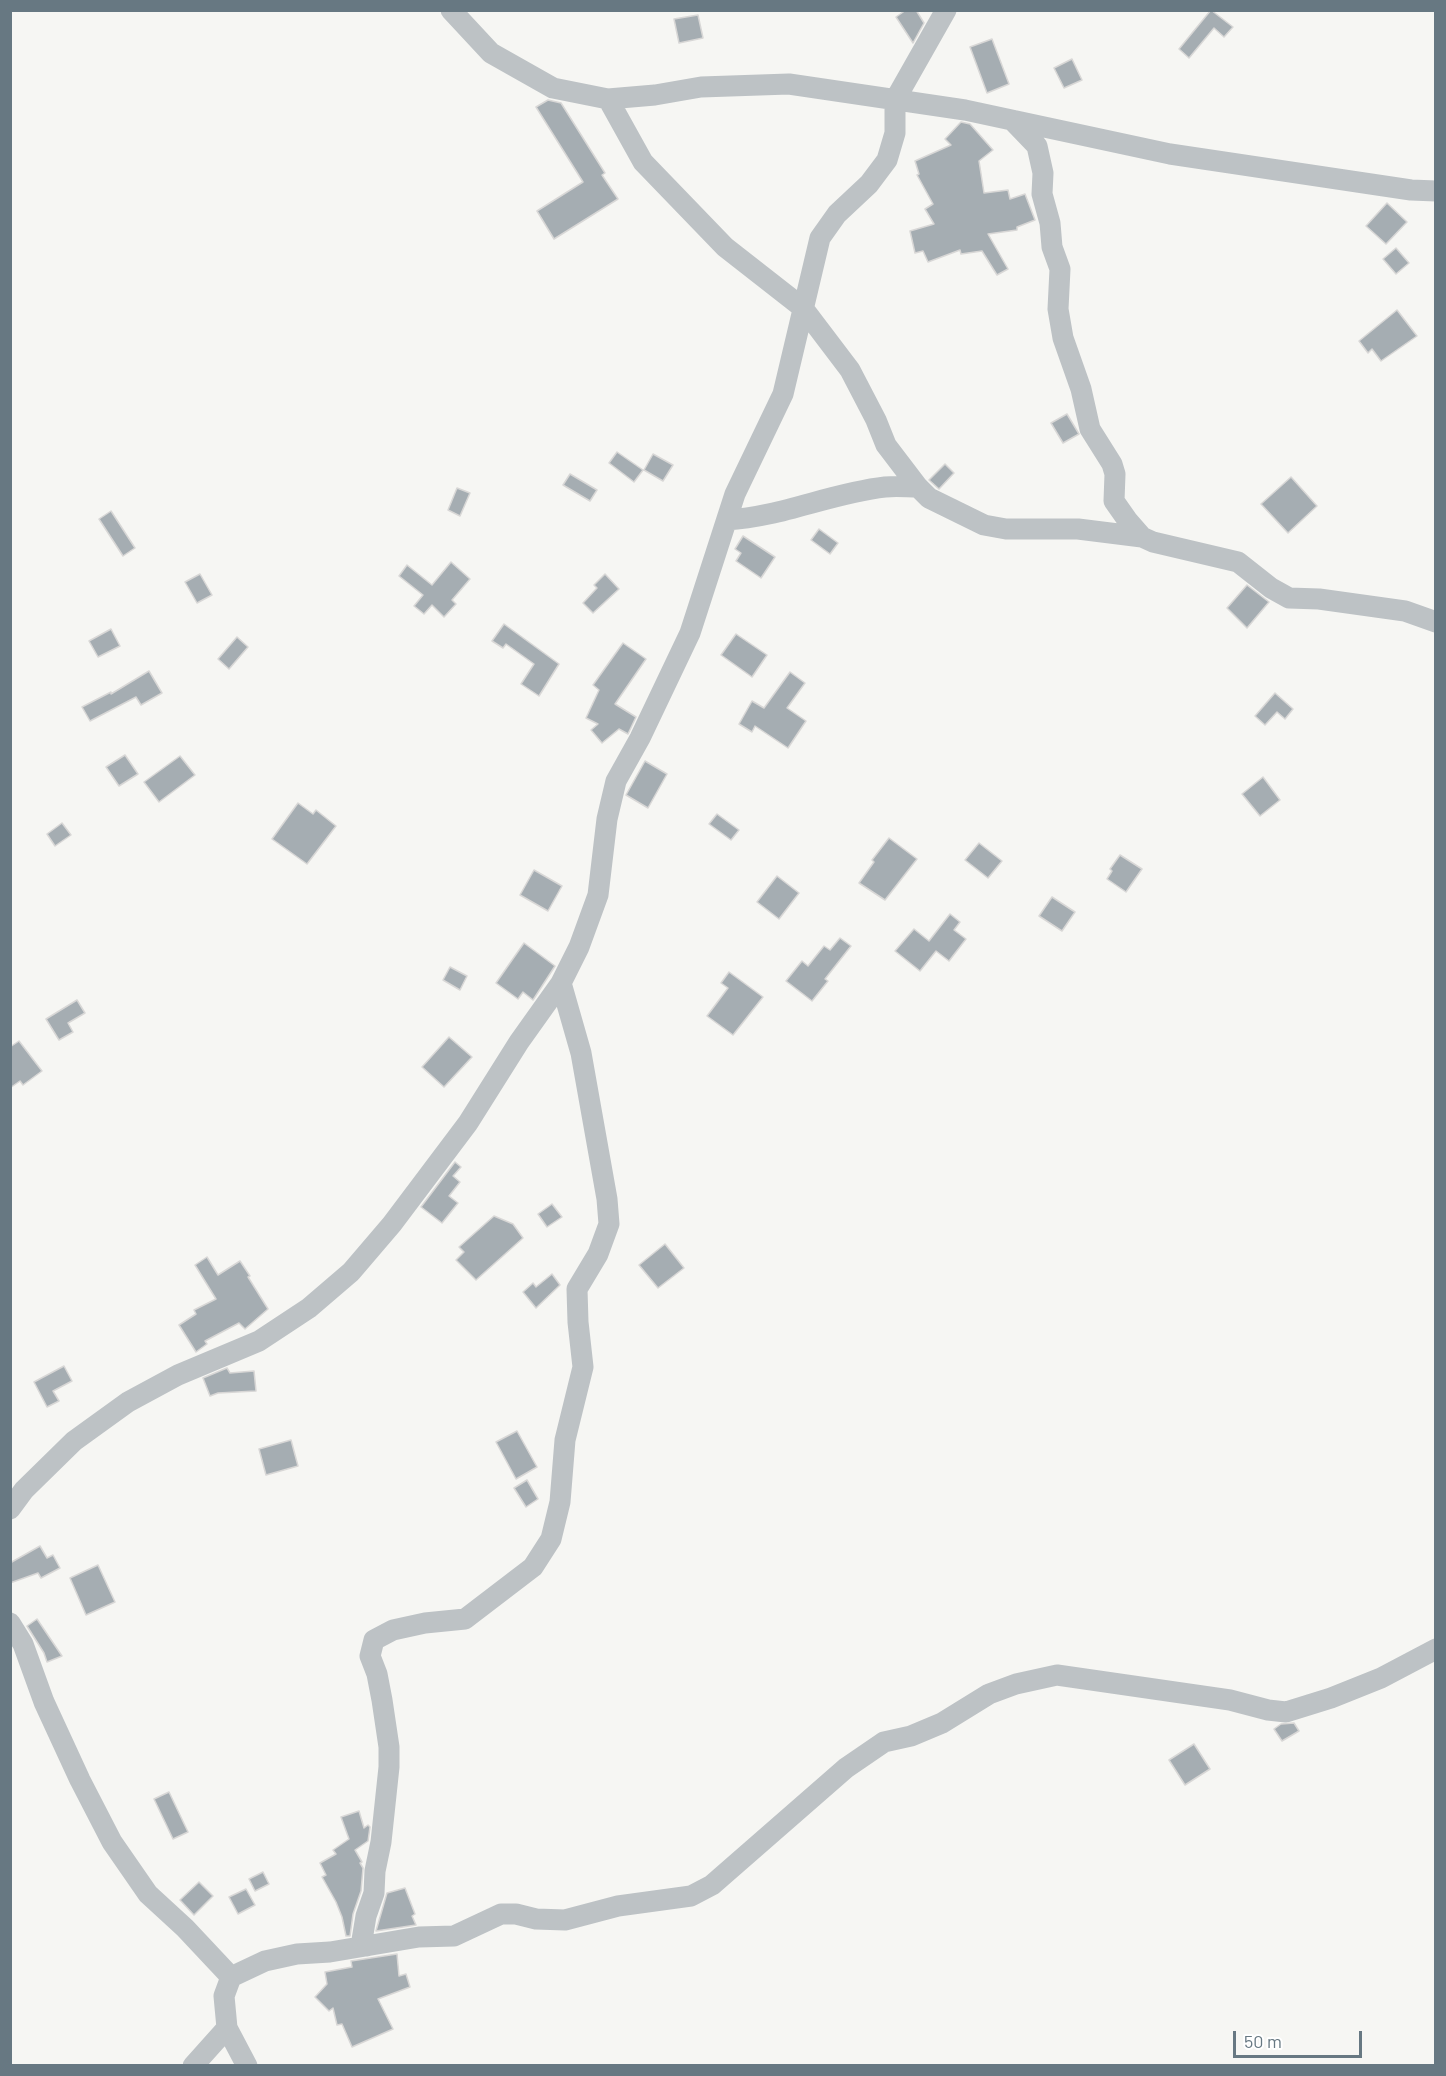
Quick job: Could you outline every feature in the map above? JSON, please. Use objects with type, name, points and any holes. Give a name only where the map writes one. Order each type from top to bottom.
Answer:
[{"type":"street","points":[[451,10],[490,52],[553,88],[608,99],[655,95],[700,87],[789,84],[965,110],[1170,154],[1411,190],[1436,191]]},
{"type":"street","points":[[10,1509],[24,1490],[74,1441],[129,1402],[178,1375],[259,1341],[309,1308],[351,1272],[392,1224],[468,1124],[519,1042],[561,983],[579,947],[598,895],[607,819],[616,781],[640,738],[690,633],[735,494],[783,394],[820,238],[837,214],[869,184],[887,160],[895,132],[895,100],[946,10]]},
{"type":"street","points":[[608,99],[643,162],[725,247],[803,308],[850,370],[876,420],[886,445],[929,498],[984,525],[1006,529],[1078,529],[1142,537],[1153,542],[1238,562],[1271,588],[1289,598],[1319,599],[1405,611],[1436,622]]},
{"type":"street","points":[[1012,120],[1037,146],[1042,173],[1042,194],[1050,223],[1052,247],[1060,269],[1058,309],[1063,338],[1082,389],[1090,429],[1112,464],[1115,474],[1114,501],[1142,537]]},
{"type":"street","points":[[727,520],[752,519],[833,497],[887,487],[918,487]]},
{"type":"street","points":[[367,1946],[362,1940],[366,1916],[374,1893],[389,1747],[377,1674],[370,1656],[374,1640],[393,1630],[425,1623],[465,1619],[494,1598],[533,1567],[551,1539],[560,1502],[565,1440],[583,1367],[577,1289],[598,1254],[609,1224],[607,1199],[581,1053],[561,983]]},
{"type":"street","points":[[10,1623],[24,1644],[44,1702],[111,1842],[148,1894],[185,1928],[231,1977]]},
{"type":"street","points":[[247,2066],[227,2028],[224,1996],[231,1977],[265,1961],[297,1954],[419,1937],[454,1936],[501,1914],[565,1920],[618,1906],[691,1896],[712,1885],[846,1767],[884,1742],[911,1736],[942,1723],[989,1694],[1016,1684],[1057,1675],[1230,1700],[1268,1710],[1286,1712],[1331,1698],[1381,1678],[1436,1649]]},
{"type":"street","points":[[193,2066],[227,2028]]},
{"type":"building","points":[[906,10],[916,10],[924,23],[913,43],[896,17]]},
{"type":"building","points":[[1211,10],[1233,27],[1224,37],[1214,28],[1189,58],[1179,49]]},
{"type":"building","points":[[698,15],[703,38],[679,43],[674,19]]},
{"type":"building","points":[[992,39],[1009,84],[987,93],[970,47]]},
{"type":"building","points":[[1072,59],[1082,80],[1064,88],[1054,68]]},
{"type":"building","points":[[548,100],[561,103],[605,173],[602,175],[618,199],[554,239],[537,211],[583,182],[536,107]]},
{"type":"building","points":[[961,122],[970,124],[993,150],[979,161],[984,193],[1008,190],[1010,199],[1025,194],[1035,220],[1017,227],[1017,230],[988,234],[1008,269],[997,275],[982,251],[961,254],[960,250],[928,262],[923,251],[915,253],[910,231],[934,224],[925,209],[933,204],[917,175],[919,174],[915,161],[951,145],[945,139]]},
{"type":"building","points":[[1387,203],[1407,222],[1386,244],[1366,226]]},
{"type":"building","points":[[1396,248],[1409,263],[1396,274],[1383,259]]},
{"type":"building","points":[[1397,310],[1417,336],[1381,361],[1372,349],[1368,353],[1359,341]]},
{"type":"building","points":[[1067,414],[1079,434],[1063,443],[1051,423]]},
{"type":"building","points":[[617,452],[643,470],[634,482],[609,463]]},
{"type":"building","points":[[653,454],[673,465],[663,481],[644,470]]},
{"type":"building","points":[[945,464],[954,473],[939,489],[929,480]]},
{"type":"building","points":[[570,474],[597,490],[590,501],[563,485]]},
{"type":"building","points":[[1291,477],[1317,506],[1288,533],[1261,504]]},
{"type":"building","points":[[457,488],[470,493],[460,516],[448,510]]},
{"type":"building","points":[[111,511],[135,548],[123,556],[99,519]]},
{"type":"building","points":[[819,529],[838,543],[830,554],[811,540]]},
{"type":"building","points":[[743,536],[775,557],[761,578],[736,561],[741,553],[735,549]]},
{"type":"building","points":[[451,562],[470,579],[452,600],[456,604],[444,617],[432,605],[424,614],[414,606],[423,595],[399,576],[407,565],[432,585]]},
{"type":"building","points":[[200,574],[212,595],[197,603],[185,582]]},
{"type":"building","points":[[605,574],[619,589],[593,613],[583,603],[597,588],[594,585]]},
{"type":"building","points":[[1247,585],[1269,602],[1247,628],[1227,608]]},
{"type":"building","points":[[504,624],[559,664],[539,696],[521,684],[534,664],[506,644],[503,648],[492,641]]},
{"type":"building","points":[[111,629],[120,646],[98,657],[89,641]]},
{"type":"building","points":[[736,634],[767,655],[752,677],[721,655]]},
{"type":"building","points":[[237,637],[248,647],[229,669],[218,659]]},
{"type":"building","points":[[623,643],[646,659],[615,704],[636,717],[628,734],[619,729],[602,743],[591,730],[598,724],[586,718],[599,690],[593,685]]},
{"type":"building","points":[[149,671],[162,693],[141,705],[136,697],[90,721],[82,707],[111,692],[111,694]]},
{"type":"building","points":[[790,672],[805,683],[787,708],[806,721],[788,748],[755,726],[752,732],[739,724],[752,701],[764,708]]},
{"type":"building","points":[[1275,693],[1293,709],[1285,719],[1277,712],[1265,725],[1255,716]]},
{"type":"building","points":[[125,755],[138,774],[119,786],[106,767]]},
{"type":"building","points":[[180,756],[195,775],[159,802],[144,782]]},
{"type":"building","points":[[645,761],[667,774],[648,808],[626,795]]},
{"type":"building","points":[[1263,777],[1280,800],[1260,816],[1242,794]]},
{"type":"building","points":[[298,803],[313,814],[316,810],[336,826],[307,864],[272,839]]},
{"type":"building","points":[[717,814],[739,830],[731,840],[709,824]]},
{"type":"building","points":[[62,823],[71,835],[55,846],[47,834]]},
{"type":"building","points":[[889,838],[917,859],[885,900],[859,883],[874,862],[872,860]]},
{"type":"building","points":[[979,843],[1002,861],[988,878],[965,860]]},
{"type":"building","points":[[1120,855],[1142,869],[1126,892],[1107,879],[1112,871],[1110,869]]},
{"type":"building","points":[[534,870],[562,886],[548,911],[520,895]]},
{"type":"building","points":[[777,876],[799,893],[779,919],[757,902]]},
{"type":"building","points":[[1052,897],[1075,912],[1062,931],[1039,916]]},
{"type":"building","points":[[950,914],[960,922],[954,930],[966,939],[949,961],[936,951],[920,971],[895,951],[914,929],[929,941]]},
{"type":"building","points":[[840,938],[851,946],[825,979],[828,981],[812,1001],[786,981],[802,961],[808,966],[824,946],[830,950]]},
{"type":"building","points":[[524,943],[555,966],[533,1000],[523,992],[518,999],[496,983]]},
{"type":"building","points":[[450,967],[467,976],[460,990],[443,980]]},
{"type":"building","points":[[729,972],[763,997],[733,1035],[707,1016],[728,988],[721,983]]},
{"type":"building","points":[[77,1000],[85,1013],[68,1023],[73,1032],[59,1040],[46,1019]]},
{"type":"building","points":[[449,1037],[472,1057],[444,1087],[422,1067]]},
{"type":"building","points":[[19,1041],[42,1071],[23,1085],[20,1081],[10,1088],[10,1047]]},
{"type":"building","points":[[455,1162],[461,1167],[453,1176],[460,1182],[449,1196],[458,1203],[442,1223],[421,1207]]},
{"type":"building","points":[[552,1204],[562,1217],[547,1227],[538,1214]]},
{"type":"building","points":[[494,1216],[513,1224],[523,1238],[476,1280],[456,1260],[464,1252],[459,1247]]},
{"type":"building","points":[[665,1244],[684,1268],[658,1288],[639,1265]]},
{"type":"building","points":[[207,1257],[218,1275],[240,1261],[268,1309],[245,1329],[239,1323],[205,1341],[207,1344],[196,1352],[179,1325],[196,1314],[194,1310],[216,1299],[195,1265]]},
{"type":"building","points":[[552,1274],[560,1285],[536,1308],[523,1292],[533,1283],[536,1287]]},
{"type":"building","points":[[64,1366],[72,1381],[53,1391],[59,1401],[47,1407],[34,1382]]},
{"type":"building","points":[[227,1368],[230,1373],[254,1371],[256,1391],[218,1393],[210,1396],[203,1378]]},
{"type":"building","points":[[517,1431],[537,1467],[516,1479],[496,1442]]},
{"type":"building","points":[[291,1440],[298,1466],[266,1475],[259,1449]]},
{"type":"building","points":[[527,1480],[538,1499],[526,1507],[514,1488]]},
{"type":"building","points":[[40,1546],[47,1558],[53,1555],[60,1568],[41,1578],[38,1573],[10,1583],[10,1563]]},
{"type":"building","points":[[98,1565],[115,1602],[86,1615],[70,1578]]},
{"type":"building","points":[[37,1619],[62,1656],[47,1662],[27,1626]]},
{"type":"building","points":[[1294,1723],[1299,1731],[1282,1741],[1274,1729],[1281,1724]]},
{"type":"building","points":[[1194,1744],[1210,1769],[1185,1785],[1169,1760]]},
{"type":"building","points":[[169,1792],[188,1832],[173,1839],[154,1799]]},
{"type":"building","points":[[359,1811],[364,1828],[368,1825],[370,1827],[368,1841],[355,1850],[363,1868],[361,1891],[353,1914],[350,1936],[346,1936],[336,1902],[322,1877],[326,1875],[320,1863],[336,1854],[333,1850],[349,1839],[341,1817]]},
{"type":"building","points":[[263,1872],[269,1884],[255,1891],[249,1879]]},
{"type":"building","points":[[199,1882],[213,1896],[194,1915],[180,1900]]},
{"type":"building","points":[[405,1888],[415,1914],[412,1916],[416,1925],[376,1931],[387,1893]]},
{"type":"building","points":[[246,1889],[255,1905],[238,1914],[229,1897]]},
{"type":"building","points":[[397,1954],[399,1976],[406,1974],[410,1987],[378,1999],[393,2029],[352,2047],[342,2024],[337,2025],[333,2008],[329,2011],[315,1997],[327,1984],[325,1972],[352,1967],[351,1961]]}]
